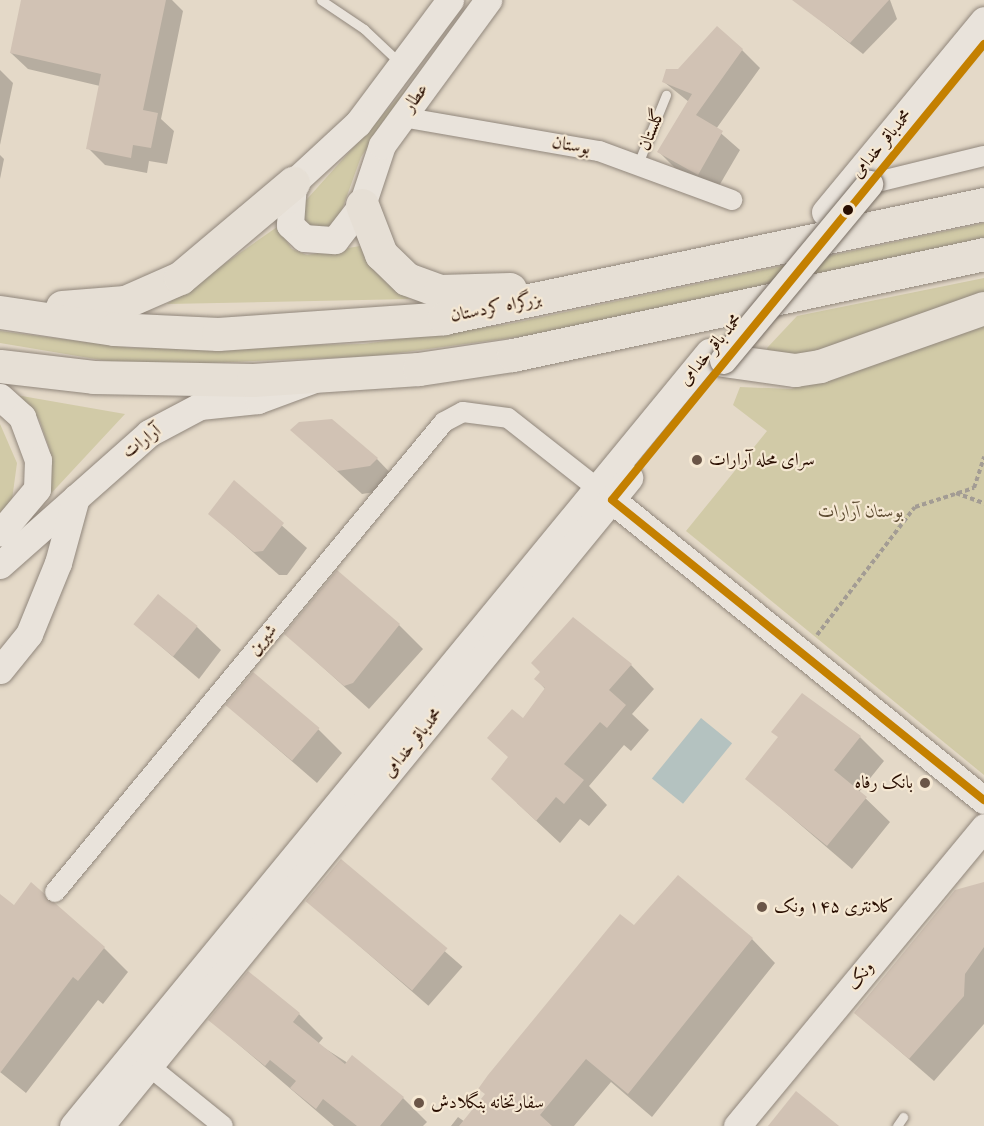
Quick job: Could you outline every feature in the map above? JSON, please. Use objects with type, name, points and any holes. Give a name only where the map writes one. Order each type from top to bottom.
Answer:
[{"type":"highway","points":[[0,307],[99,306],[146,295],[180,278],[293,183]]},
{"type":"highway","name":"بزرگراه کردستان","points":[[0,312],[114,330],[229,333],[444,318],[616,285],[984,204]]},
{"type":"highway","points":[[362,205],[381,254],[393,270],[421,286],[440,291],[616,285]]},
{"type":"highway","points":[[0,366],[93,377],[316,378],[513,355],[984,254]]},
{"type":"highway","points":[[727,343],[795,370],[820,366],[984,308]]},
{"type":"main road","name":"عطار","points":[[293,183],[358,123],[450,0]]},
{"type":"main road","name":"عطار","points":[[362,205],[373,161],[402,117],[488,0]]},
{"type":"main road","name":"محمدباقر خدامی","points":[[825,212],[984,20]]},
{"type":"main road","name":"محمدباقر خدامی","points":[[870,184],[984,44]]},
{"type":"main road","points":[[293,183],[290,225],[304,238],[335,240],[362,205]]},
{"type":"main road","name":"محمد باقر خدامی","points":[[727,343],[870,184]]},
{"type":"main road","name":"محمد باقر خدامی","points":[[727,343],[825,212]]},
{"type":"main road","name":"محمدباقر خدامی","points":[[100,1126],[727,343]]},
{"type":"main road","name":"آرارات","points":[[0,565],[149,433],[200,406],[288,393],[316,378]]},
{"type":"main road","points":[[0,397],[22,417],[38,460],[37,489],[0,533]]},
{"type":"main road","name":"محمدباقر خدامی","points":[[74,1126],[604,494]]},
{"type":"main road","points":[[604,494],[984,800]]},
{"type":"main road","points":[[0,670],[29,634],[58,563],[76,497]]},
{"type":"main road","name":"ونک","points":[[738,1126],[984,827]]},
{"type":"street","name":"بوستان","points":[[402,117],[599,151],[732,200]]},
{"type":"street","points":[[870,184],[984,156]]},
{"type":"street","name":"شیرین","points":[[55,892],[444,422],[463,412],[485,413],[508,418],[604,494]]},
{"type":"street","points":[[149,1066],[223,1126]]},
{"type":"lane","points":[[321,0],[364,29],[402,65]]},
{"type":"lane","name":"گلستان","points":[[637,166],[666,95]]},
{"type":"lane","points":[[897,1126],[903,1117]]},
{"type":"path","points":[[803,653],[915,507],[977,485],[984,457]]},
{"type":"path","points":[[955,493],[984,503]]},
{"type":"green space","points":[[413,81],[361,157],[335,229],[309,232],[299,208]]},
{"type":"green space","points":[[984,223],[984,239],[547,333],[376,356],[137,366],[0,343],[0,331],[132,348],[363,344],[509,324]]},
{"type":"green space","points":[[277,227],[292,249],[307,255],[360,246],[388,284],[410,299],[167,304]]},
{"type":"green space","points":[[984,278],[984,300],[773,363],[767,348],[797,316]]},
{"type":"green space","name":"بوستان آرارات","points":[[984,321],[984,775],[686,531],[767,431],[733,405],[740,387],[791,389]]},
{"type":"green space","points":[[16,395],[125,414],[45,500],[50,450],[39,419]]},
{"type":"green space","points":[[0,424],[17,463],[11,507],[0,520]]},
{"type":"shaded area","points":[[701,718],[732,743],[683,804],[652,779]]},
{"type":"building","points":[[21,0],[166,0],[143,110],[158,113],[151,148],[133,145],[131,158],[86,149],[101,74],[10,53]]},
{"type":"building","points":[[792,0],[889,0],[850,43]]},
{"type":"building","points":[[717,26],[743,49],[696,115],[723,131],[698,175],[657,152],[692,94],[662,82],[666,69],[678,69]]},
{"type":"building","points":[[332,419],[378,458],[370,466],[337,471],[290,430],[299,422]]},
{"type":"building","points":[[234,480],[284,523],[263,551],[254,552],[208,514]]},
{"type":"building","points":[[337,570],[400,624],[353,683],[344,686],[284,634]]},
{"type":"building","points":[[158,594],[198,626],[173,656],[133,624]]},
{"type":"building","points":[[573,617],[632,664],[609,690],[626,705],[607,728],[600,722],[564,764],[584,780],[564,804],[556,797],[536,821],[491,779],[508,757],[487,738],[512,709],[523,718],[545,688],[534,679],[540,672],[531,663]]},
{"type":"building","points":[[253,672],[320,728],[292,761],[225,705]]},
{"type":"building","points":[[802,693],[861,736],[834,770],[867,797],[827,846],[745,779],[778,737],[771,732]]},
{"type":"building","points":[[341,859],[447,948],[412,990],[306,901]]},
{"type":"building","points":[[678,875],[753,938],[628,1094],[586,1059],[540,1115],[552,1126],[459,1126],[485,1094],[478,1089],[488,1075],[620,914],[634,925]]},
{"type":"building","points":[[31,882],[105,947],[78,981],[73,977],[0,1073],[0,894],[14,905]]},
{"type":"building","points":[[984,882],[984,947],[965,974],[964,996],[909,1059],[854,1013],[955,890]]},
{"type":"building","points":[[248,971],[300,1013],[293,1022],[345,1064],[352,1055],[404,1097],[380,1126],[357,1126],[323,1099],[316,1109],[290,1088],[296,1081],[270,1060],[265,1066],[208,1020]]},
{"type":"building","points":[[796,1091],[839,1126],[768,1126]]},
{"type":"transit line","points":[[984,44],[612,500],[984,800]]},
{"type":"place","name":"سرای محله آرارات","points":[[697,460]]},
{"type":"place","name":"بانک رفاه","points":[[925,783]]},
{"type":"place","name":"کلانتری ۱۴۵ ونک","points":[[762,907]]},
{"type":"place","name":"سفارتخانه بنگلادش","points":[[419,1103]]}]
